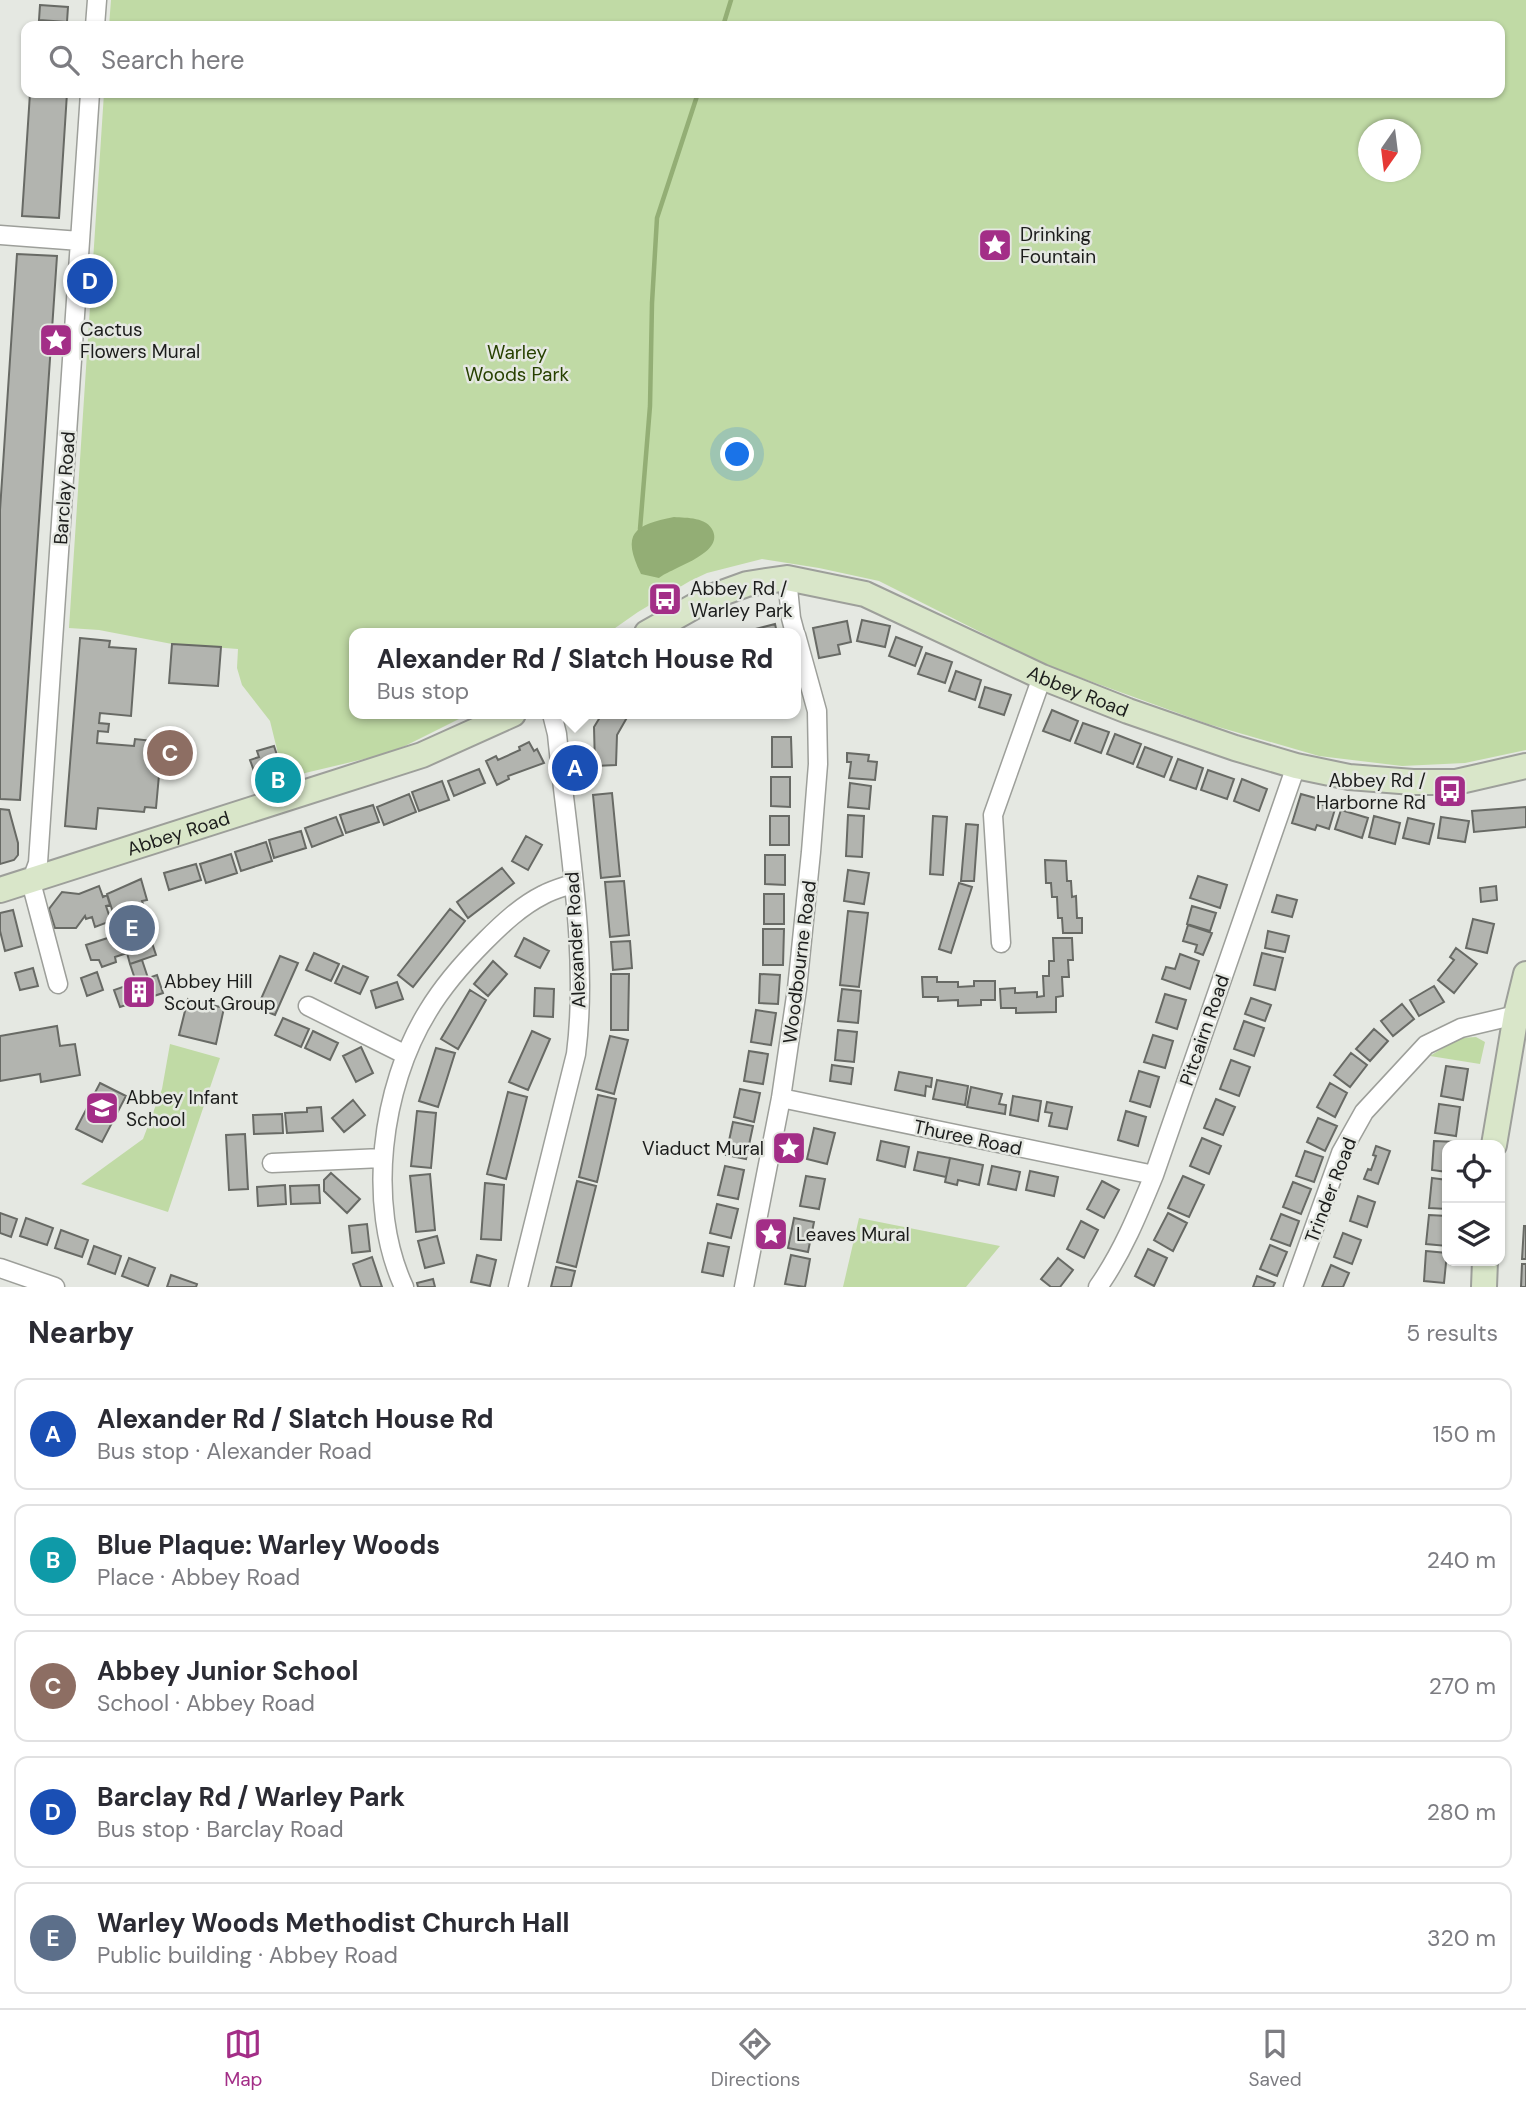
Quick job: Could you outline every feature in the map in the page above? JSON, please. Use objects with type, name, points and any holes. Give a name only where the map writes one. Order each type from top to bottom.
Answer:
[{"type":"street","points":[[95,21],[97,0]]},
{"type":"street","name":"Barclay Road","points":[[31,882],[38,863],[90,98]]},
{"type":"street","points":[[0,235],[80,241]]},
{"type":"street","name":"Abbey Road","points":[[656,628],[710,597],[747,584],[788,579],[865,594],[1042,677],[1152,719],[1296,766],[1349,777],[1413,782],[1456,782],[1526,766]]},
{"type":"street","name":"Woodbourne Road","points":[[788,579],[793,628]]},
{"type":"street","name":"Woodbourne Road","points":[[744,1287],[781,1098],[797,989],[818,764],[817,711],[801,655]]},
{"type":"street","points":[[1001,943],[993,815],[1042,677]]},
{"type":"street","name":"Abbey Road","points":[[0,890],[422,755],[502,719]]},
{"type":"street","name":"Alexander Road","points":[[517,1287],[576,1054],[581,973],[553,719]]},
{"type":"street","name":"Pitcairn Road","points":[[1098,1287],[1135,1222],[1154,1175],[1296,766]]},
{"type":"street","points":[[31,882],[58,984]]},
{"type":"street","points":[[404,1287],[386,1227],[382,1158],[388,1120],[406,1055],[428,1011],[470,956],[515,914],[542,895],[572,884]]},
{"type":"street","points":[[1495,1140],[1516,1015],[1526,975]]},
{"type":"street","points":[[308,1006],[406,1055]]},
{"type":"street","name":"Trinder Road","points":[[1293,1287],[1341,1153],[1364,1112],[1426,1045],[1461,1028],[1516,1015]]},
{"type":"street","name":"Thuree Road","points":[[781,1098],[1154,1175]]},
{"type":"street","points":[[272,1163],[382,1158]]},
{"type":"street","points":[[1484,1287],[1486,1266]]},
{"type":"street","points":[[0,1268],[55,1287]]},
{"type":"green space","name":"Warley Woods Park","points":[[111,0],[1526,0],[1526,750],[1465,763],[1402,766],[1319,756],[1208,724],[1065,672],[879,581],[762,559],[707,573],[615,628],[349,628],[349,719],[459,719],[381,755],[284,778],[270,721],[242,685],[237,668],[238,649],[172,644],[99,630],[69,628],[104,98],[1505,98],[1505,21],[109,21]]},
{"type":"green space","points":[[1476,1037],[1485,1042],[1480,1064],[1430,1056],[1459,1038]]},
{"type":"green space","points":[[170,1044],[220,1058],[168,1212],[81,1184],[143,1139],[162,1089]]},
{"type":"green space","points":[[859,1218],[1000,1246],[966,1287],[843,1287]]},
{"type":"shaded area","points":[[674,517],[696,519],[710,526],[714,539],[711,546],[695,559],[659,578],[641,574],[632,549],[635,533],[649,524]]},
{"type":"building","points":[[40,5],[68,7],[67,21],[39,20]]},
{"type":"building","points":[[30,98],[67,98],[59,218],[22,216]]},
{"type":"building","points":[[17,254],[57,256],[20,800],[0,799],[0,510]]},
{"type":"building","points":[[862,620],[890,626],[885,647],[857,641]]},
{"type":"building","points":[[847,621],[851,642],[838,645],[840,654],[819,658],[813,628]]},
{"type":"building","points":[[775,624],[776,628],[760,628]]},
{"type":"building","points":[[896,637],[922,647],[915,666],[889,656]]},
{"type":"building","points":[[80,638],[110,641],[109,647],[136,649],[131,716],[100,713],[99,723],[109,724],[108,732],[98,731],[97,743],[134,746],[135,739],[162,742],[156,808],[145,807],[144,812],[98,808],[96,829],[65,826]]},
{"type":"building","points":[[172,644],[221,647],[218,686],[169,683]]},
{"type":"building","points":[[926,653],[952,662],[945,683],[918,674]]},
{"type":"building","points":[[956,671],[981,680],[975,700],[949,691]]},
{"type":"building","points":[[985,687],[1011,695],[1004,715],[979,707]]},
{"type":"building","points":[[1052,710],[1078,721],[1070,741],[1043,731]]},
{"type":"building","points":[[599,719],[626,719],[617,735],[616,765],[595,766],[594,727]]},
{"type":"building","points":[[1083,723],[1109,732],[1101,753],[1075,743]]},
{"type":"building","points":[[1115,734],[1141,744],[1133,764],[1107,754]]},
{"type":"building","points":[[772,737],[791,737],[792,767],[772,767]]},
{"type":"building","points":[[529,742],[534,751],[537,749],[544,763],[508,776],[509,779],[497,785],[486,761],[496,756],[498,760],[520,750],[519,747]]},
{"type":"building","points":[[274,746],[280,764],[254,771],[250,760],[259,757],[257,751]]},
{"type":"building","points":[[1145,747],[1172,757],[1164,777],[1137,767]]},
{"type":"building","points":[[847,753],[869,755],[868,761],[877,762],[875,780],[849,778],[851,762],[847,762]]},
{"type":"building","points":[[1178,759],[1203,768],[1196,789],[1170,780]]},
{"type":"building","points":[[479,769],[485,783],[454,796],[448,781]]},
{"type":"building","points":[[1208,770],[1234,779],[1227,799],[1201,790]]},
{"type":"building","points":[[771,777],[790,777],[790,807],[771,806]]},
{"type":"building","points":[[1242,779],[1267,789],[1259,811],[1234,801]]},
{"type":"building","points":[[442,781],[449,800],[419,811],[412,792]]},
{"type":"building","points":[[850,783],[871,786],[869,809],[848,807]]},
{"type":"building","points":[[612,793],[620,876],[601,878],[593,795]]},
{"type":"building","points":[[409,794],[416,812],[384,825],[377,807]]},
{"type":"building","points":[[1301,794],[1319,799],[1318,803],[1335,809],[1329,829],[1317,825],[1315,830],[1292,823]]},
{"type":"building","points":[[373,805],[379,822],[346,833],[340,815]]},
{"type":"building","points":[[1526,807],[1526,827],[1474,832],[1472,811]]},
{"type":"building","points":[[0,809],[9,810],[18,843],[18,855],[14,860],[0,864]]},
{"type":"building","points":[[1341,810],[1368,818],[1362,838],[1335,829]]},
{"type":"building","points":[[848,815],[864,816],[862,857],[846,856]]},
{"type":"building","points":[[770,816],[789,816],[789,845],[770,845]]},
{"type":"building","points":[[933,816],[947,817],[943,875],[930,874]]},
{"type":"building","points":[[1374,816],[1400,823],[1395,844],[1369,837]]},
{"type":"building","points":[[336,817],[343,835],[312,847],[305,828]]},
{"type":"building","points":[[1441,817],[1469,821],[1465,842],[1438,838]]},
{"type":"building","points":[[1408,818],[1434,824],[1429,844],[1403,838]]},
{"type":"building","points":[[966,824],[978,825],[974,881],[961,881]]},
{"type":"building","points":[[301,831],[306,848],[274,858],[269,840]]},
{"type":"building","points":[[526,836],[542,845],[528,870],[512,861]]},
{"type":"building","points":[[266,842],[272,861],[241,871],[235,852]]},
{"type":"building","points":[[231,854],[237,873],[206,883],[200,864]]},
{"type":"building","points":[[765,855],[785,855],[785,885],[765,884]]},
{"type":"building","points":[[1045,860],[1066,861],[1067,881],[1071,881],[1072,897],[1076,896],[1077,918],[1082,918],[1082,933],[1063,933],[1062,918],[1058,918],[1057,897],[1052,897],[1051,883],[1046,883]]},
{"type":"building","points":[[196,864],[201,880],[169,890],[164,873]]},
{"type":"building","points":[[502,868],[514,883],[468,918],[457,902]]},
{"type":"building","points":[[848,870],[869,873],[864,904],[844,901]]},
{"type":"building","points":[[1198,876],[1227,885],[1220,908],[1190,898]]},
{"type":"building","points":[[141,879],[147,900],[142,901],[149,921],[145,922],[156,955],[130,964],[127,953],[115,957],[116,962],[102,967],[99,960],[91,960],[86,945],[120,934],[107,894]]},
{"type":"building","points":[[624,881],[629,935],[610,937],[605,882]]},
{"type":"building","points":[[959,883],[972,887],[951,953],[939,949]]},
{"type":"building","points":[[99,886],[103,897],[107,895],[110,905],[106,906],[111,921],[95,927],[92,917],[86,919],[85,916],[76,928],[55,928],[49,909],[62,892],[79,894]]},
{"type":"building","points":[[1496,886],[1497,900],[1481,902],[1480,888]]},
{"type":"building","points":[[764,894],[784,894],[784,924],[764,924]]},
{"type":"building","points":[[1277,895],[1297,900],[1292,917],[1272,912]]},
{"type":"building","points":[[1192,906],[1216,913],[1210,931],[1187,924]]},
{"type":"building","points":[[450,909],[465,921],[413,987],[398,975]]},
{"type":"building","points":[[13,910],[22,946],[5,951],[0,931],[0,913]]},
{"type":"building","points":[[848,911],[868,913],[859,987],[840,985]]},
{"type":"building","points":[[1473,919],[1494,924],[1487,953],[1466,948]]},
{"type":"building","points":[[1188,925],[1212,933],[1203,955],[1195,952],[1197,945],[1183,941]]},
{"type":"building","points":[[763,929],[784,929],[783,965],[763,965]]},
{"type":"building","points":[[1268,931],[1289,936],[1285,952],[1265,948]]},
{"type":"building","points":[[524,938],[549,951],[540,968],[515,956]]},
{"type":"building","points":[[1053,938],[1072,938],[1073,960],[1068,960],[1069,977],[1062,977],[1063,996],[1056,997],[1056,1012],[1016,1013],[1016,1008],[1001,1008],[1000,989],[1015,988],[1015,993],[1037,992],[1037,997],[1044,996],[1043,976],[1049,976],[1049,961],[1054,961]]},
{"type":"building","points":[[630,941],[632,968],[613,970],[611,942]]},
{"type":"building","points":[[1456,948],[1477,964],[1454,993],[1438,980],[1454,960],[1450,957]]},
{"type":"building","points":[[314,953],[339,964],[331,981],[306,970]]},
{"type":"building","points":[[1262,953],[1283,958],[1275,990],[1254,985]]},
{"type":"building","points":[[1180,954],[1199,961],[1190,989],[1162,979],[1166,967],[1175,969]]},
{"type":"building","points":[[280,956],[298,963],[275,1015],[257,1008]]},
{"type":"building","points":[[142,960],[148,978],[136,982],[130,964]]},
{"type":"building","points":[[493,961],[507,974],[488,996],[474,984]]},
{"type":"building","points":[[343,966],[368,977],[360,994],[335,983]]},
{"type":"building","points":[[33,968],[38,986],[20,990],[15,973]]},
{"type":"building","points":[[97,972],[103,990],[87,996],[81,978]]},
{"type":"building","points":[[611,974],[629,974],[628,1030],[611,1030]]},
{"type":"building","points":[[760,974],[780,975],[778,1004],[759,1003]]},
{"type":"building","name":"Abbey Hill Scout Group","points":[[157,975],[163,993],[120,1007],[114,990]]},
{"type":"building","points":[[922,977],[937,977],[937,982],[958,982],[958,987],[974,986],[974,981],[995,981],[995,1000],[981,1000],[981,1005],[958,1006],[958,1000],[938,1001],[938,997],[923,997]]},
{"type":"building","points":[[397,982],[403,999],[376,1008],[371,991]]},
{"type":"building","points":[[1434,986],[1444,1002],[1419,1016],[1410,1000]]},
{"type":"building","points":[[535,988],[554,989],[553,1017],[534,1016]]},
{"type":"building","points":[[842,989],[861,991],[858,1023],[838,1021]]},
{"type":"building","points":[[470,990],[486,1000],[458,1049],[441,1039]]},
{"type":"building","points":[[1165,994],[1186,1000],[1177,1029],[1156,1022]]},
{"type":"building","points":[[1251,998],[1271,1005],[1265,1021],[1245,1014]]},
{"type":"building","points":[[188,999],[224,1008],[216,1044],[179,1035]]},
{"type":"building","points":[[1402,1004],[1414,1019],[1393,1036],[1381,1021]]},
{"type":"building","points":[[756,1010],[776,1013],[771,1045],[751,1042]]},
{"type":"building","points":[[283,1018],[309,1029],[301,1047],[275,1035]]},
{"type":"building","points":[[1244,1021],[1264,1028],[1254,1056],[1234,1049]]},
{"type":"building","points":[[57,1026],[60,1046],[75,1044],[80,1075],[41,1082],[40,1074],[0,1081],[0,1036]]},
{"type":"building","points":[[1374,1029],[1388,1041],[1370,1061],[1356,1049]]},
{"type":"building","points":[[838,1030],[857,1032],[854,1062],[835,1060]]},
{"type":"building","points":[[313,1031],[338,1043],[330,1060],[305,1048]]},
{"type":"building","points":[[532,1031],[550,1039],[528,1090],[509,1082]]},
{"type":"building","points":[[1153,1035],[1173,1041],[1165,1068],[1144,1062]]},
{"type":"building","points":[[610,1036],[628,1040],[614,1094],[596,1089]]},
{"type":"building","points":[[361,1047],[373,1073],[356,1082],[343,1056]]},
{"type":"building","points":[[436,1048],[455,1053],[438,1107],[419,1101]]},
{"type":"building","points":[[749,1051],[768,1054],[763,1084],[744,1081]]},
{"type":"building","points":[[1351,1053],[1367,1065],[1350,1087],[1334,1075]]},
{"type":"building","points":[[1231,1060],[1250,1067],[1239,1096],[1220,1089]]},
{"type":"building","points":[[832,1065],[853,1068],[851,1084],[830,1081]]},
{"type":"building","points":[[1446,1066],[1468,1069],[1463,1100],[1441,1096]]},
{"type":"building","points":[[1139,1071],[1159,1077],[1150,1107],[1130,1101]]},
{"type":"building","points":[[899,1072],[932,1078],[931,1087],[926,1086],[925,1096],[895,1090]]},
{"type":"building","points":[[937,1080],[968,1086],[965,1105],[933,1099]]},
{"type":"building","points":[[100,1083],[126,1096],[102,1142],[76,1129]]},
{"type":"building","points":[[1330,1083],[1347,1093],[1335,1117],[1317,1107]]},
{"type":"building","points":[[971,1087],[1002,1094],[999,1104],[1006,1105],[1005,1114],[967,1107]]},
{"type":"building","points":[[740,1089],[760,1093],[754,1122],[734,1117]]},
{"type":"building","points":[[508,1092],[527,1097],[506,1179],[487,1174]]},
{"type":"building","points":[[598,1095],[616,1099],[597,1182],[579,1177]]},
{"type":"building","points":[[1013,1096],[1041,1101],[1038,1121],[1010,1115]]},
{"type":"building","points":[[1216,1099],[1235,1107],[1223,1135],[1204,1128]]},
{"type":"building","points":[[353,1100],[365,1115],[344,1132],[332,1118]]},
{"type":"building","points":[[1047,1102],[1072,1107],[1067,1129],[1049,1126],[1052,1113],[1045,1112]]},
{"type":"building","points":[[1439,1104],[1460,1107],[1456,1136],[1435,1133]]},
{"type":"building","points":[[321,1107],[323,1131],[287,1133],[285,1113],[307,1112],[307,1108]]},
{"type":"building","points":[[417,1111],[436,1113],[431,1168],[411,1166]]},
{"type":"building","points":[[1126,1111],[1146,1117],[1138,1146],[1118,1140]]},
{"type":"building","points":[[282,1114],[283,1133],[254,1134],[253,1115]]},
{"type":"building","points":[[1318,1118],[1337,1126],[1325,1151],[1307,1142]]},
{"type":"building","points":[[733,1122],[753,1126],[746,1159],[726,1155]]},
{"type":"building","points":[[814,1128],[835,1133],[827,1164],[807,1159]]},
{"type":"building","points":[[245,1134],[248,1189],[229,1190],[226,1135]]},
{"type":"building","points":[[1202,1138],[1221,1146],[1209,1174],[1190,1166]]},
{"type":"building","points":[[881,1141],[909,1147],[905,1167],[877,1160]]},
{"type":"building","points":[[1434,1141],[1442,1141],[1442,1171],[1432,1170]]},
{"type":"building","points":[[1376,1146],[1390,1151],[1378,1184],[1364,1179],[1368,1169],[1371,1170]]},
{"type":"building","points":[[1305,1151],[1323,1157],[1314,1182],[1296,1176]]},
{"type":"building","points":[[918,1152],[950,1158],[946,1177],[914,1170]]},
{"type":"building","points":[[950,1158],[983,1165],[979,1185],[958,1180],[957,1185],[945,1182]]},
{"type":"building","points":[[725,1166],[744,1170],[738,1199],[718,1195]]},
{"type":"building","points":[[992,1166],[1020,1172],[1016,1190],[988,1184]]},
{"type":"building","points":[[1030,1171],[1058,1177],[1054,1196],[1026,1190]]},
{"type":"building","points":[[331,1173],[360,1199],[347,1213],[324,1191],[324,1180]]},
{"type":"building","points":[[430,1174],[435,1230],[416,1232],[410,1176]]},
{"type":"building","points":[[806,1176],[825,1179],[819,1209],[800,1206]]},
{"type":"building","points":[[1183,1176],[1204,1185],[1189,1217],[1168,1208]]},
{"type":"building","points":[[1432,1178],[1442,1179],[1442,1209],[1429,1208]]},
{"type":"building","points":[[577,1181],[596,1186],[576,1267],[557,1262]]},
{"type":"building","points":[[1102,1181],[1119,1190],[1104,1218],[1087,1209]]},
{"type":"building","points":[[1293,1182],[1311,1189],[1301,1214],[1283,1207]]},
{"type":"building","points":[[485,1183],[504,1185],[501,1240],[481,1239]]},
{"type":"building","points":[[285,1185],[286,1204],[258,1206],[257,1187]]},
{"type":"building","points":[[319,1185],[320,1203],[291,1204],[290,1186]]},
{"type":"building","points":[[1358,1196],[1375,1202],[1367,1227],[1350,1221]]},
{"type":"building","points":[[717,1204],[738,1209],[731,1238],[710,1233]]},
{"type":"building","points":[[0,1213],[17,1219],[11,1237],[0,1233]]},
{"type":"building","points":[[1168,1213],[1187,1223],[1173,1251],[1154,1240]]},
{"type":"building","points":[[1281,1214],[1299,1221],[1290,1246],[1271,1239]]},
{"type":"building","points":[[1429,1215],[1442,1216],[1442,1246],[1426,1244]]},
{"type":"building","points":[[26,1218],[53,1228],[47,1245],[20,1236]]},
{"type":"building","points":[[794,1218],[814,1222],[808,1252],[788,1248]]},
{"type":"building","points":[[1081,1221],[1098,1230],[1084,1258],[1067,1249]]},
{"type":"building","points":[[367,1224],[370,1251],[352,1253],[349,1226]]},
{"type":"building","points":[[1524,1226],[1526,1259],[1522,1259]]},
{"type":"building","points":[[61,1230],[88,1240],[82,1257],[55,1248]]},
{"type":"building","points":[[1343,1233],[1361,1240],[1352,1264],[1334,1257]]},
{"type":"building","points":[[437,1236],[444,1263],[425,1268],[418,1241]]},
{"type":"building","points":[[708,1243],[729,1247],[723,1276],[702,1272]]},
{"type":"building","points":[[1270,1245],[1287,1252],[1277,1276],[1260,1269]]},
{"type":"building","points":[[94,1246],[121,1256],[115,1274],[88,1264]]},
{"type":"building","points":[[1148,1249],[1167,1258],[1154,1286],[1135,1276]]},
{"type":"building","points":[[1426,1251],[1442,1253],[1442,1266],[1446,1266],[1444,1283],[1424,1281]]},
{"type":"building","points":[[477,1255],[496,1260],[490,1286],[471,1282]]},
{"type":"building","points":[[791,1255],[810,1259],[805,1287],[785,1284]]},
{"type":"building","points":[[372,1257],[382,1287],[361,1287],[353,1264]]},
{"type":"building","points":[[129,1258],[155,1268],[148,1286],[122,1276]]},
{"type":"building","points":[[1058,1258],[1073,1270],[1060,1287],[1051,1287],[1041,1279]]},
{"type":"building","points":[[1522,1264],[1526,1264],[1526,1287],[1521,1287]]},
{"type":"building","points":[[1331,1265],[1349,1273],[1343,1287],[1322,1287]]},
{"type":"building","points":[[556,1267],[575,1271],[571,1287],[551,1287]]},
{"type":"building","points":[[171,1275],[197,1284],[196,1287],[167,1287]]},
{"type":"building","points":[[1257,1276],[1275,1283],[1273,1287],[1253,1287]]},
{"type":"building","points":[[433,1279],[435,1287],[418,1287],[417,1283]]},
{"type":"waterway","points":[[725,21],[731,0]]},
{"type":"waterway","points":[[640,529],[650,406],[657,218],[696,98]]},
{"type":"place","name":"Drinking Fountain","points":[[995,245]]},
{"type":"place","name":"Barclay Rd / Warley Park","points":[[90,281]]},
{"type":"place","name":"Cactus Flowers Mural","points":[[56,340]]},
{"type":"place","name":"Abbey Rd / Warley Park","points":[[665,599]]},
{"type":"place","name":"Abbey Junior School","points":[[170,753]]},
{"type":"place","name":"Alexander Rd / Slatch House Rd","points":[[575,768]]},
{"type":"place","name":"Blue Plaque: Warley Woods","points":[[278,780]]},
{"type":"place","name":"Abbey Rd / Harborne Rd","points":[[1450,791]]},
{"type":"place","name":"Warley Woods Methodist Church Hall","points":[[132,928]]},
{"type":"place","name":"Abbey Hill Scout Group","points":[[139,992]]},
{"type":"place","name":"Abbey Infant School","points":[[102,1108]]},
{"type":"place","name":"Viaduct Mural","points":[[789,1148]]},
{"type":"place","name":"Leaves Mural","points":[[771,1234]]}]
